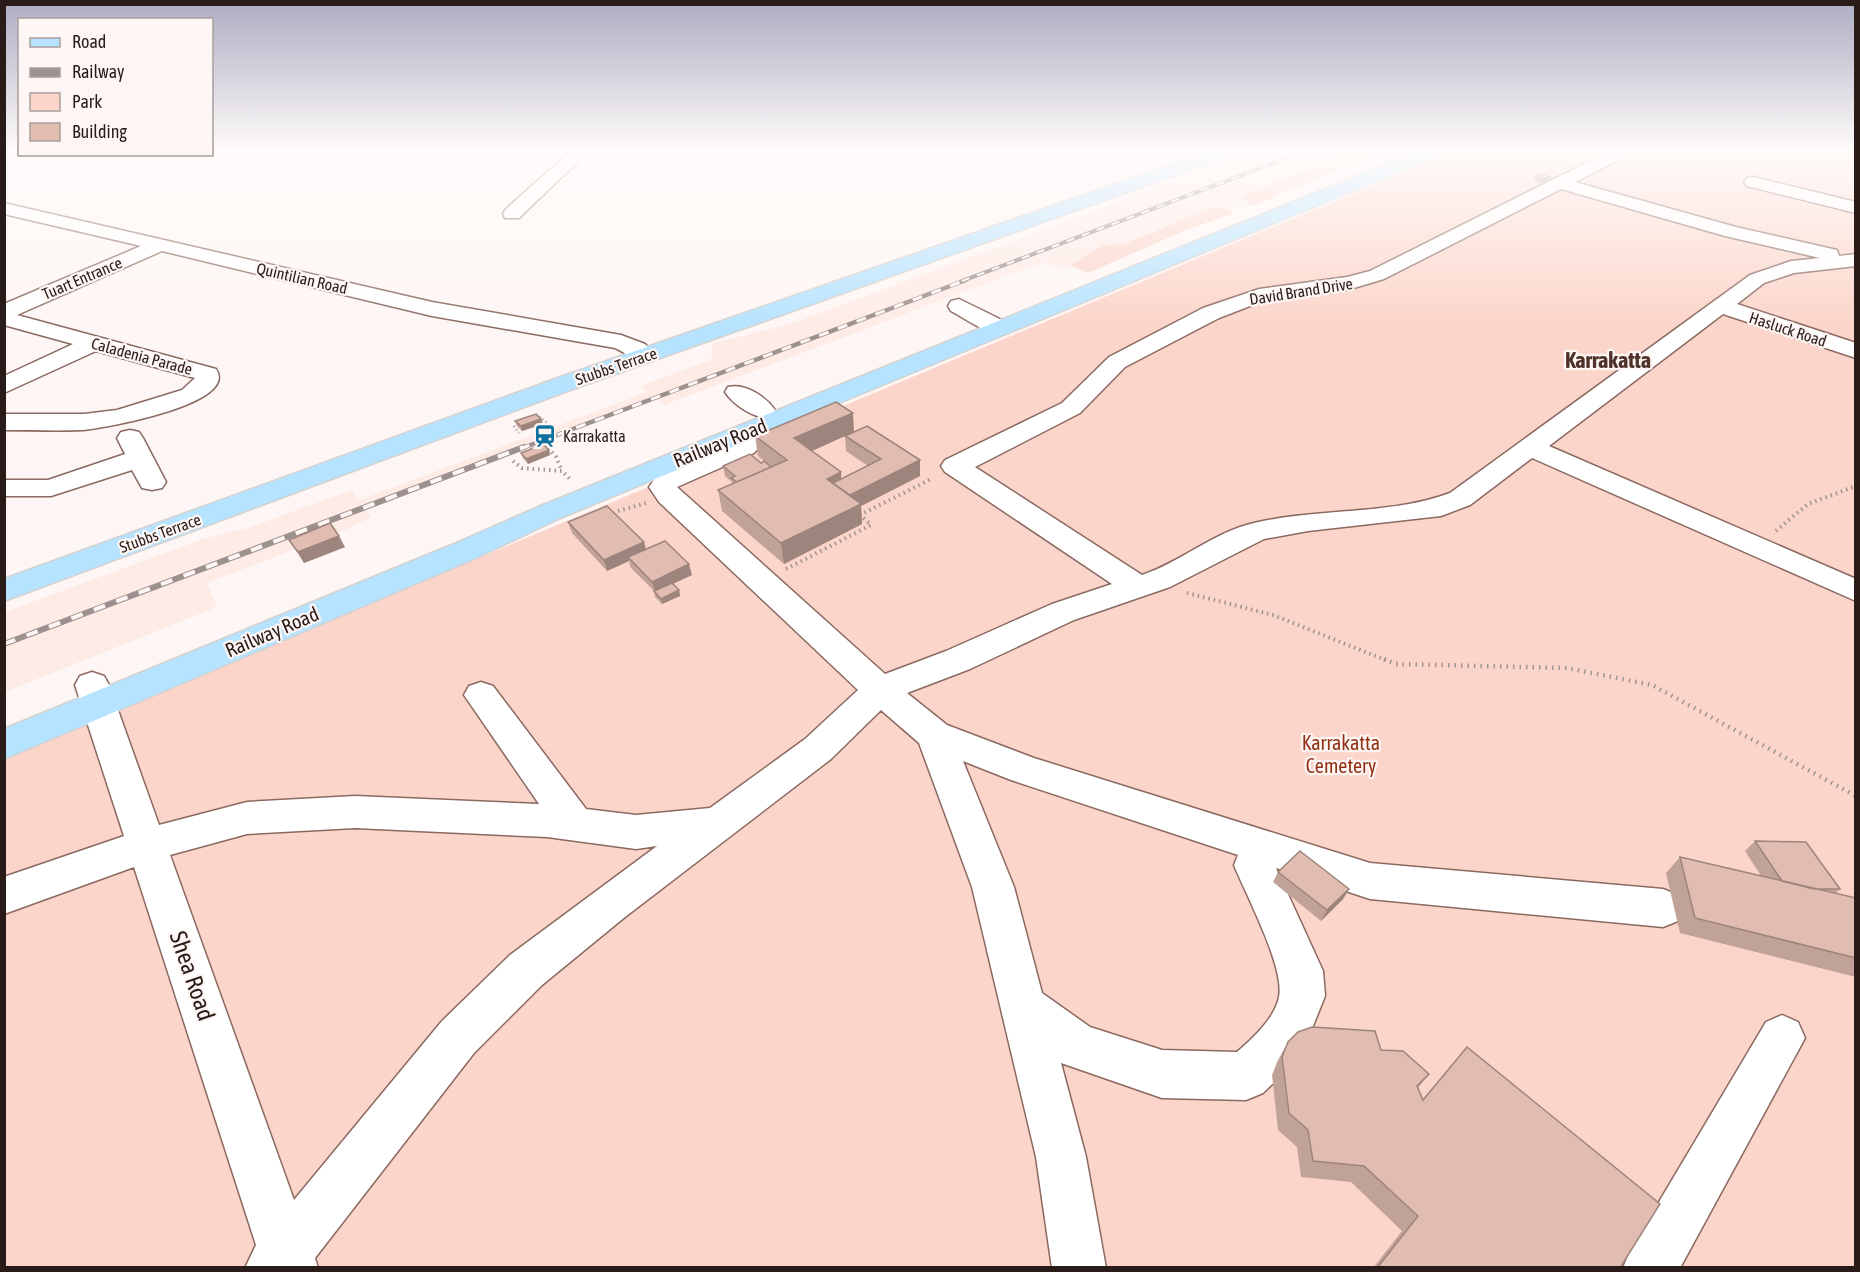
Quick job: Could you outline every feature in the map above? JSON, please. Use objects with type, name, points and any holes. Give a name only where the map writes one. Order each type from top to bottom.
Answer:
[{"type":"main road","name":"Stubbs Terrace","points":[[4,576],[404,430],[1031,208]]},
{"type":"main road","name":"Stubbs Terrace","points":[[4,591],[420,436],[626,352],[1054,208]]},
{"type":"main road","name":"Railway Road","points":[[993,325],[1268,208]]},
{"type":"main road","name":"Railway Road","points":[[4,745],[96,696],[566,488],[764,417],[1288,208]]},
{"type":"main road","name":"Railway Road","points":[[4,721],[96,696]]},
{"type":"street","name":"Quintilian Road","points":[[6,208],[432,309],[528,324],[626,352]]},
{"type":"street","points":[[512,214],[518,208]]},
{"type":"street","name":"David Brand Drive","points":[[955,466],[1071,408],[1117,362],[1129,354],[1228,306],[1258,295],[1340,286],[1362,281],[1508,208]]},
{"type":"street","points":[[1649,208],[1732,232],[1856,260]]},
{"type":"street","name":"Tuart Entrance","points":[[4,312],[160,245]]},
{"type":"street","points":[[283,1263],[466,1028],[526,970],[818,749],[879,690],[958,660],[1063,612],[1159,580],[1257,531],[1308,522],[1431,510],[1460,499],[1757,279],[1791,267],[1856,260]]},
{"type":"street","points":[[959,306],[993,325]]},
{"type":"street","name":"Hasluck Road","points":[[1720,306],[1856,351]]},
{"type":"street","name":"Caladenia Parade","points":[[4,318],[207,374],[207,382],[191,395],[120,417],[84,422],[4,422]]},
{"type":"street","points":[[4,386],[94,343]]},
{"type":"street","points":[[737,392],[764,417],[745,447],[669,479],[663,487],[669,496],[879,690],[934,735],[1023,770],[1370,881],[1663,908]]},
{"type":"street","points":[[120,417],[152,482]]},
{"type":"street","points":[[1530,447],[1856,591]]},
{"type":"street","points":[[4,488],[51,488],[140,458]]},
{"type":"street","points":[[955,466],[1138,587]]},
{"type":"street","points":[[481,694],[575,825]]},
{"type":"street","name":"Shea Road","points":[[96,696],[283,1263]]},
{"type":"street","points":[[934,735],[993,887],[1061,1157],[1079,1268]]},
{"type":"street","points":[[4,896],[147,845],[247,818],[355,812],[454,815],[636,832],[719,823]]},
{"type":"street","points":[[1023,1006],[1077,1047],[1162,1074],[1246,1076],[1273,1051],[1293,1020],[1302,996],[1301,971],[1254,865],[1263,846]]},
{"type":"street","points":[[1650,1268],[1782,1038]]},
{"type":"path","points":[[539,417],[547,423]]},
{"type":"path","points":[[514,426],[519,433]]},
{"type":"path","points":[[548,448],[556,457],[561,471]]},
{"type":"path","points":[[762,582],[871,525],[860,515],[955,466]]},
{"type":"path","points":[[1757,547],[1808,504],[1856,486]]},
{"type":"path","points":[[1138,587],[1171,589],[1273,615],[1395,664],[1567,668],[1652,685],[1856,796]]},
{"type":"shaded area","points":[[1100,208],[1221,208],[1062,271],[1044,262],[664,405],[657,399],[367,509],[371,517],[345,530],[207,583],[217,607],[5,692],[5,612],[203,539],[248,528],[352,490],[359,500],[647,392],[640,386],[711,360],[713,343],[788,325]]},
{"type":"green space","points":[[1211,208],[1228,209],[1234,213],[1186,230],[1088,273],[1071,265],[1103,245],[1124,244]]},
{"type":"green space","name":"Karrakatta Cemetery","points":[[1317,208],[1855,208],[1855,1267],[5,1268],[5,755]]},
{"type":"building","points":[[836,402],[853,413],[794,438],[841,472],[827,479],[861,504],[781,543],[718,490],[787,460],[755,436]]},
{"type":"building","points":[[536,414],[541,419],[521,426],[515,421]]},
{"type":"building","points":[[867,426],[920,460],[850,495],[833,483],[881,459],[845,436]]},
{"type":"building","points":[[543,444],[549,450],[526,459],[521,453]]},
{"type":"building","points":[[750,454],[761,463],[764,461],[771,467],[737,482],[731,478],[735,476],[723,466]]},
{"type":"building","points":[[607,506],[644,542],[604,560],[568,522]]},
{"type":"building","points":[[330,523],[339,536],[298,552],[289,540]]},
{"type":"building","points":[[665,541],[689,564],[652,582],[628,557]]},
{"type":"building","points":[[672,583],[679,590],[661,599],[654,591]]},
{"type":"building","points":[[1755,841],[1806,842],[1840,889],[1814,889],[1782,881]]},
{"type":"building","points":[[1300,851],[1349,889],[1327,910],[1278,872]]},
{"type":"building","points":[[1680,857],[1856,898],[1856,958],[1695,918]]},
{"type":"building","points":[[1312,1027],[1375,1031],[1381,1050],[1403,1051],[1429,1074],[1417,1086],[1423,1100],[1467,1047],[1660,1204],[1620,1268],[1377,1268],[1418,1216],[1364,1166],[1313,1161],[1308,1130],[1289,1113],[1282,1057],[1288,1042],[1298,1032]]},
{"type":"railway","points":[[962,281],[1154,208]]},
{"type":"railway","points":[[520,449],[966,280]]},
{"type":"railway","points":[[4,644],[524,447]]},
{"type":"place","name":"Karrakatta","points":[[545,436]]},
{"type":"district","name":"Karrakatta","points":[[1608,360]]}]
